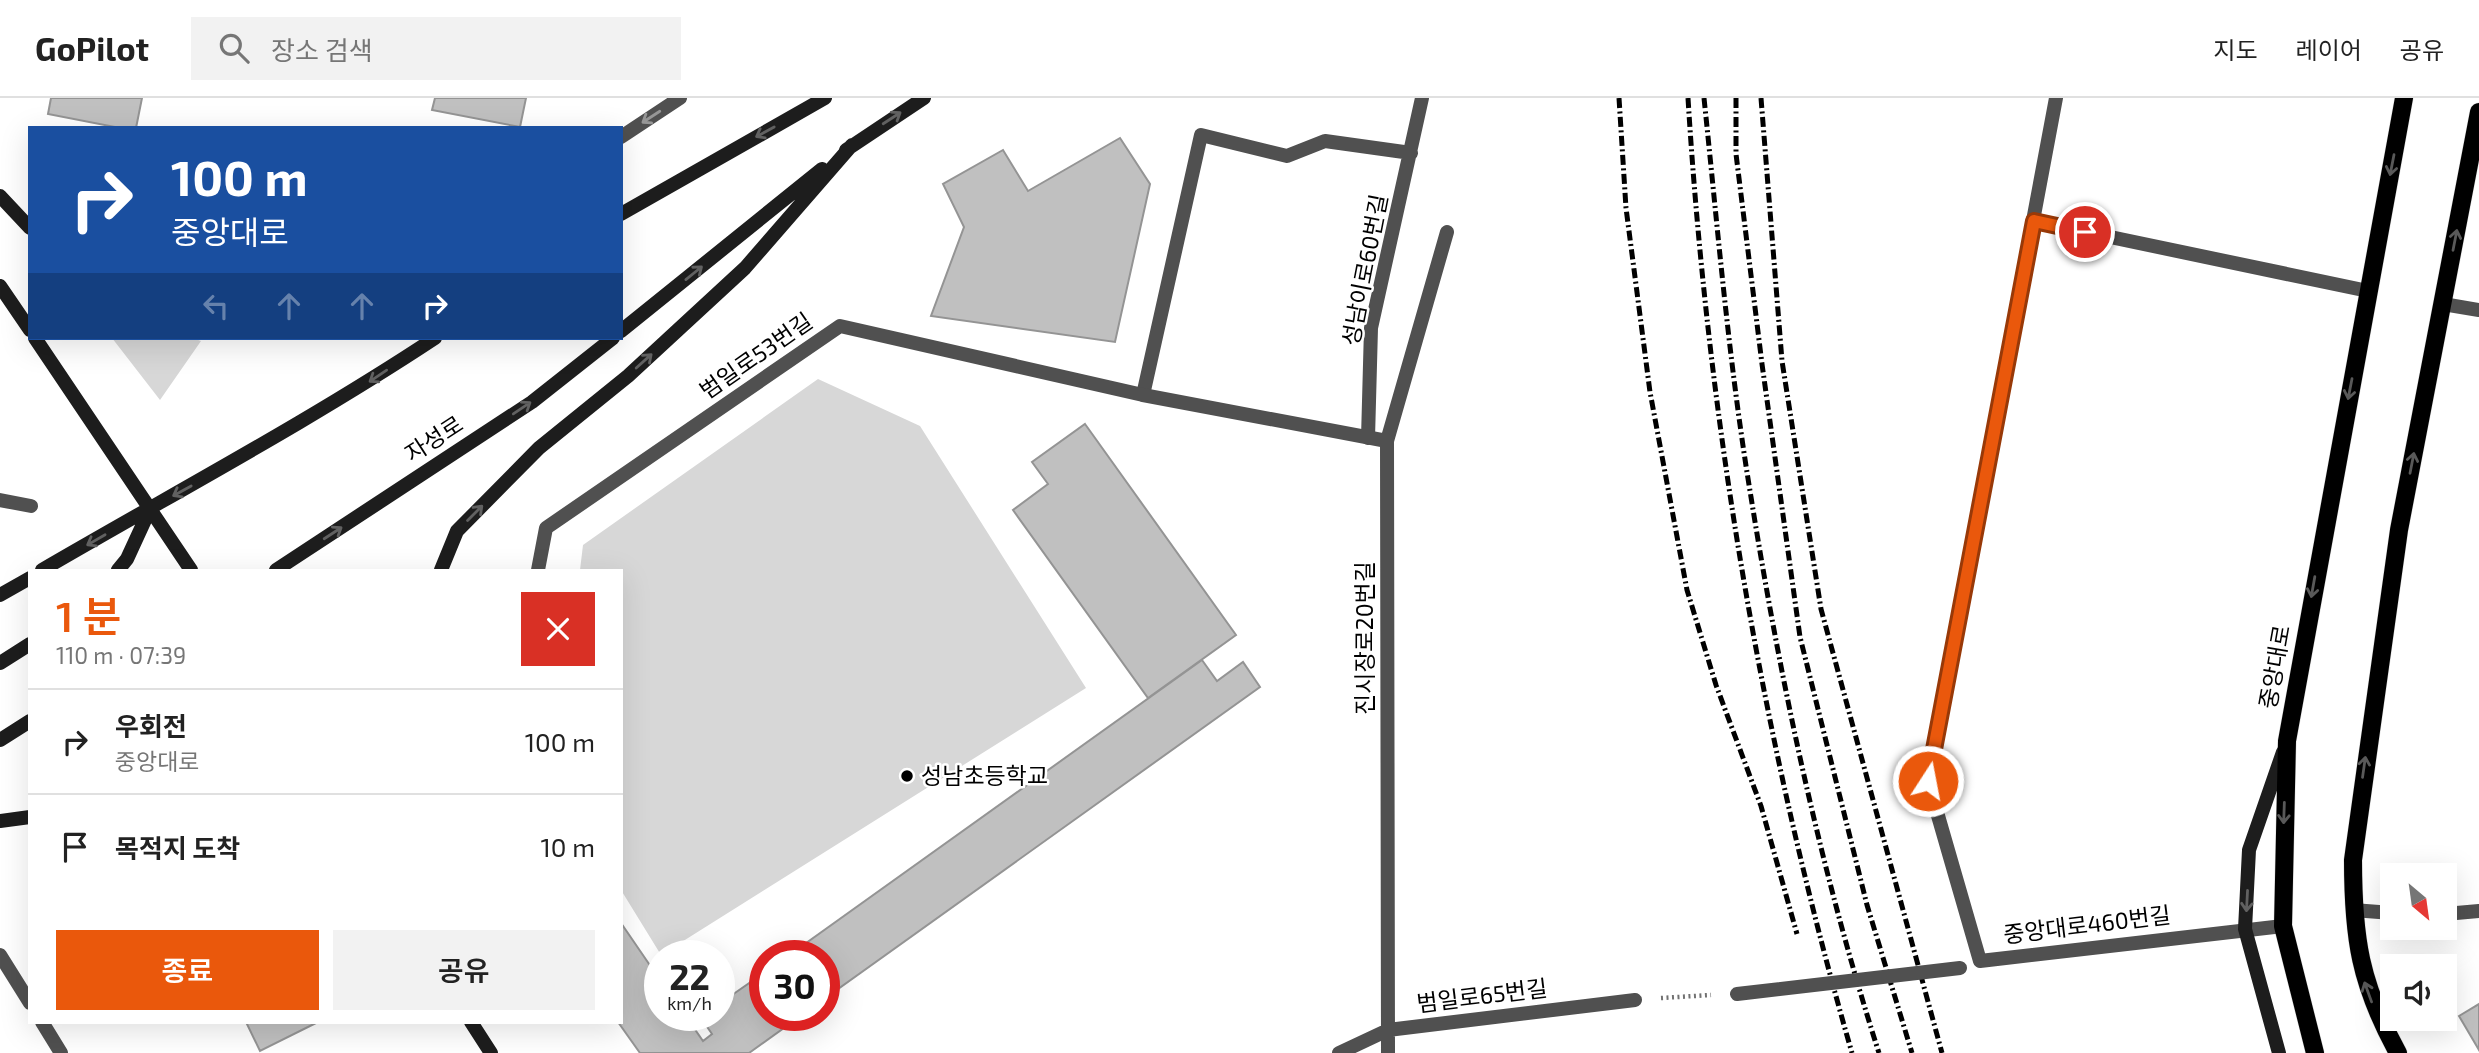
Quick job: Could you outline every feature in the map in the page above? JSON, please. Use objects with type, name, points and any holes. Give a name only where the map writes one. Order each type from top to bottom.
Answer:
[{"type":"main road","points":[[624,211],[825,98]]},
{"type":"main road","points":[[623,329],[852,145],[924,98]]},
{"type":"main road","name":"중앙대로","points":[[2315,1053],[2295,985],[2283,926],[2287,741],[2404,98]]},
{"type":"main road","points":[[2398,1053],[2377,1016],[2361,971],[2353,911],[2353,860],[2399,530],[2479,112]]},
{"type":"main road","points":[[441,569],[457,531],[539,448],[628,376],[745,268],[852,145]]},
{"type":"main road","points":[[0,197],[28,226]]},
{"type":"main road","points":[[0,286],[28,327]]},
{"type":"main road","points":[[36,340],[190,569]]},
{"type":"main road","points":[[44,569],[366,384],[432,340]]},
{"type":"main road","name":"자성로","points":[[277,569],[532,402],[610,340]]},
{"type":"main road","points":[[119,569],[127,559],[150,509]]},
{"type":"main road","points":[[0,595],[28,579]]},
{"type":"main road","points":[[0,663],[28,645]]},
{"type":"main road","points":[[0,740],[28,722]]},
{"type":"main road","points":[[2279,1053],[2245,929],[2249,850],[2287,741]]},
{"type":"main road","points":[[0,821],[28,817]]},
{"type":"main road","points":[[472,1024],[491,1053]]},
{"type":"street","points":[[623,135],[680,98]]},
{"type":"street","name":"성남이로60번길","points":[[1368,438],[1371,328],[1422,98]]},
{"type":"street","name":"중앙대로460번길","points":[[2056,98],[1928,781],[1980,961],[2283,926]]},
{"type":"street","points":[[1143,395],[1200,135],[1287,156],[1325,141],[1411,153]]},
{"type":"street","points":[[2034,221],[2368,291]]},
{"type":"street","name":"진시장로20번길","points":[[1388,1053],[1387,441],[1447,232]]},
{"type":"street","points":[[2443,304],[2479,310]]},
{"type":"street","name":"범일로53번길","points":[[538,569],[546,528],[840,326],[1143,395],[1387,441]]},
{"type":"street","points":[[0,500],[31,506]]},
{"type":"street","points":[[2353,911],[2380,913]]},
{"type":"street","points":[[2457,913],[2479,911]]},
{"type":"street","points":[[0,955],[28,1000]]},
{"type":"street","points":[[1737,994],[1960,968]]},
{"type":"street","name":"범일로65번길","points":[[1339,1053],[1388,1030],[1635,1000]]},
{"type":"street","points":[[43,1024],[61,1053]]},
{"type":"path","points":[[1635,1000],[1737,994]]},
{"type":"shaded area","points":[[114,340],[201,341],[160,400]]},
{"type":"shaded area","points":[[818,379],[920,426],[1086,688],[685,940],[652,940],[623,893],[623,569],[580,569],[583,545]]},
{"type":"building","points":[[51,98],[142,98],[136,126],[110,126],[48,114]]},
{"type":"building","points":[[435,98],[526,98],[520,126],[432,110]]},
{"type":"building","points":[[1120,138],[1150,184],[1115,342],[931,316],[964,227],[943,184],[1003,150],[1028,191]]},
{"type":"building","points":[[1085,424],[1236,635],[1148,698],[1013,510],[1048,484],[1032,462]]},
{"type":"building","points":[[1202,660],[1217,681],[1243,662],[1260,687],[840,988],[840,940],[810,940]]},
{"type":"building","points":[[623,926],[644,957],[644,1031],[696,1031],[703,1041],[712,1034],[710,1031],[735,1031],[735,993],[749,983],[749,1031],[780,1031],[749,1053],[640,1053],[619,1024],[623,1024]]},
{"type":"building","points":[[2479,1004],[2479,1050],[2459,1016]]},
{"type":"building","points":[[247,1024],[314,1024],[260,1051]]},
{"type":"railway","points":[[1619,98],[1626,208],[1650,392],[1687,590],[1716,685],[1761,806],[1797,934]]},
{"type":"railway","points":[[1688,98],[1709,340],[1744,580],[1791,818],[1852,1053]]},
{"type":"railway","points":[[1704,98],[1736,398],[1776,638],[1821,847],[1879,1053]]},
{"type":"railway","points":[[1736,98],[1736,154],[1800,637],[1867,905],[1912,1053]]},
{"type":"railway","points":[[1761,98],[1782,361],[1821,609],[1942,1053]]},
{"type":"place","name":"성남초등학교","points":[[907,776]]},
{"type":"route","points":[[1928,781],[2034,221],[2085,232]]}]
